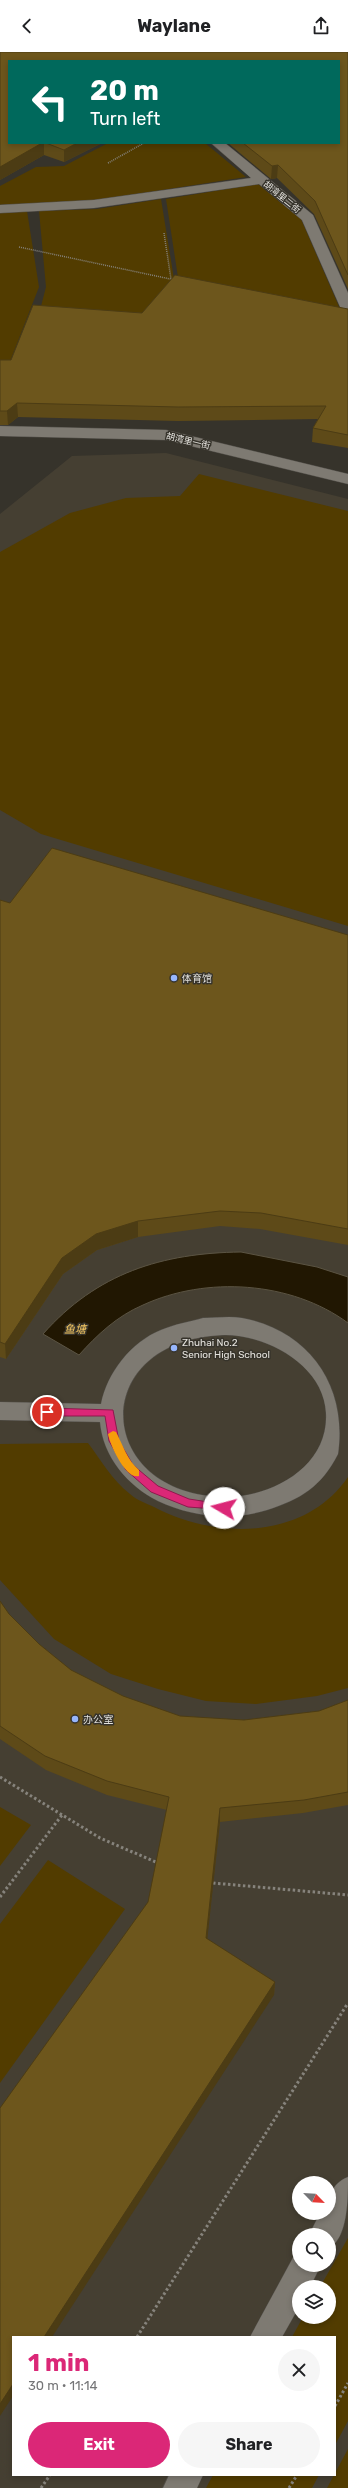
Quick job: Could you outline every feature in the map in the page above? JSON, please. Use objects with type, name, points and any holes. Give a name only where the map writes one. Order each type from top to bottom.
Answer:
[{"type":"lane","name":"胡湾里二街","points":[[218,144],[308,218],[348,309]]},
{"type":"lane","points":[[0,209],[94,204],[261,180]]},
{"type":"lane","name":"胡湾里一街","points":[[0,431],[166,435],[348,479]]},
{"type":"lane","points":[[204,1327],[242,1327],[278,1337],[308,1356],[329,1382],[343,1413],[334,1441],[319,1468],[294,1490],[262,1503],[224,1508],[188,1502],[150,1485],[129,1468],[114,1441],[110,1412],[118,1382],[138,1356],[168,1337],[204,1327]]},
{"type":"lane","points":[[0,1412],[110,1412]]},
{"type":"lane","points":[[328,2228],[348,2192]]},
{"type":"lane","points":[[266,2336],[302,2272]]},
{"type":"lane","points":[[179,2488],[186,2476]]},
{"type":"path","points":[[159,194],[171,279]]},
{"type":"path","points":[[14,246],[179,281]]},
{"type":"path","points":[[0,1777],[100,1838],[158,1863]]},
{"type":"path","points":[[0,1897],[62,1815]]},
{"type":"path","points":[[213,1883],[348,1895]]},
{"type":"path","points":[[138,2336],[348,2003]]},
{"type":"path","points":[[336,2404],[348,2382]]},
{"type":"path","points":[[42,2488],[49,2476]]},
{"type":"path","points":[[289,2488],[295,2476]]},
{"type":"shaded area","points":[[106,144],[206,144],[246,177],[91,201],[0,205],[0,186],[36,167],[64,166]]},
{"type":"shaded area","points":[[258,184],[301,219],[343,316],[179,284],[166,199]]},
{"type":"shaded area","points":[[161,199],[174,279],[135,321],[39,314],[46,287],[39,211],[97,209]]},
{"type":"shaded area","points":[[27,211],[39,287],[7,369],[0,369],[0,213]]},
{"type":"shaded area","name":"Zhuhai No.2 Senior High School","points":[[166,453],[348,499],[348,2488],[0,2488],[0,514],[72,456]]},
{"type":"shaded area","points":[[199,474],[348,511],[348,926],[41,834],[0,810],[0,552],[70,513],[126,498],[180,496]]},
{"type":"shaded area","points":[[88,1443],[112,1476],[135,1498],[178,1518],[204,1525],[231,1529],[258,1528],[284,1523],[308,1513],[330,1498],[348,1477],[348,1688],[317,1696],[256,1704],[206,1701],[158,1689],[111,1674],[54,1639],[0,1580],[0,1444]]},
{"type":"shaded area","points":[[0,1807],[31,1825],[0,1866]]},
{"type":"shaded area","points":[[48,1860],[125,1909],[0,2083],[0,1924]]},
{"type":"shaded area","points":[[348,2238],[348,2421],[336,2443],[336,2336],[293,2336],[299,2324],[336,2324],[336,2280],[324,2280],[329,2272],[336,2272],[336,2259]]},
{"type":"shaded area","points":[[348,2449],[348,2488],[327,2488],[333,2476],[336,2476],[336,2471]]},
{"type":"shaded area","points":[[212,2476],[318,2476],[312,2488],[206,2488]]},
{"type":"water","name":"鱼塘","points":[[241,1252],[317,1267],[348,1277],[348,1323],[325,1309],[301,1298],[275,1291],[248,1287],[221,1287],[194,1290],[168,1296],[134,1309],[116,1320],[93,1340],[79,1355],[43,1334],[64,1313],[86,1296],[133,1270],[158,1262],[184,1257],[212,1253]]},
{"type":"building","points":[[0,52],[348,52],[348,275],[315,201],[278,165],[272,166],[244,144],[340,144],[340,60],[8,60],[8,144],[40,144],[0,167]]},
{"type":"building","points":[[49,144],[75,144],[64,150]]},
{"type":"building","points":[[175,275],[348,309],[348,435],[313,428],[326,406],[178,407],[17,403],[7,411],[0,411],[0,360],[11,360],[33,305],[142,313]]},
{"type":"building","points":[[52,848],[348,935],[348,1229],[261,1213],[220,1211],[138,1221],[96,1234],[62,1258],[5,1344],[0,1342],[0,900],[10,903]]},
{"type":"building","points":[[0,1601],[9,1614],[39,1644],[71,1670],[123,1696],[180,1716],[244,1720],[319,1711],[348,1700],[348,1792],[304,1800],[220,1808],[206,1938],[275,1982],[45,2336],[12,2336],[12,2386],[0,2404],[0,2108],[148,1902],[169,1797],[107,1781],[45,1756],[0,1726]]},
{"type":"slow traffic","points":[[113,1434],[114,1441],[129,1468],[136,1473]]},
{"type":"place","name":"体育馆","points":[[174,978]]},
{"type":"place","name":"Zhuhai No.2 Senior High School","points":[[174,1348]]},
{"type":"place","name":"办公室","points":[[75,1719]]},
{"type":"route","points":[[47,1412],[110,1412],[114,1441],[129,1468],[155,1489],[188,1502],[224,1508]]}]
